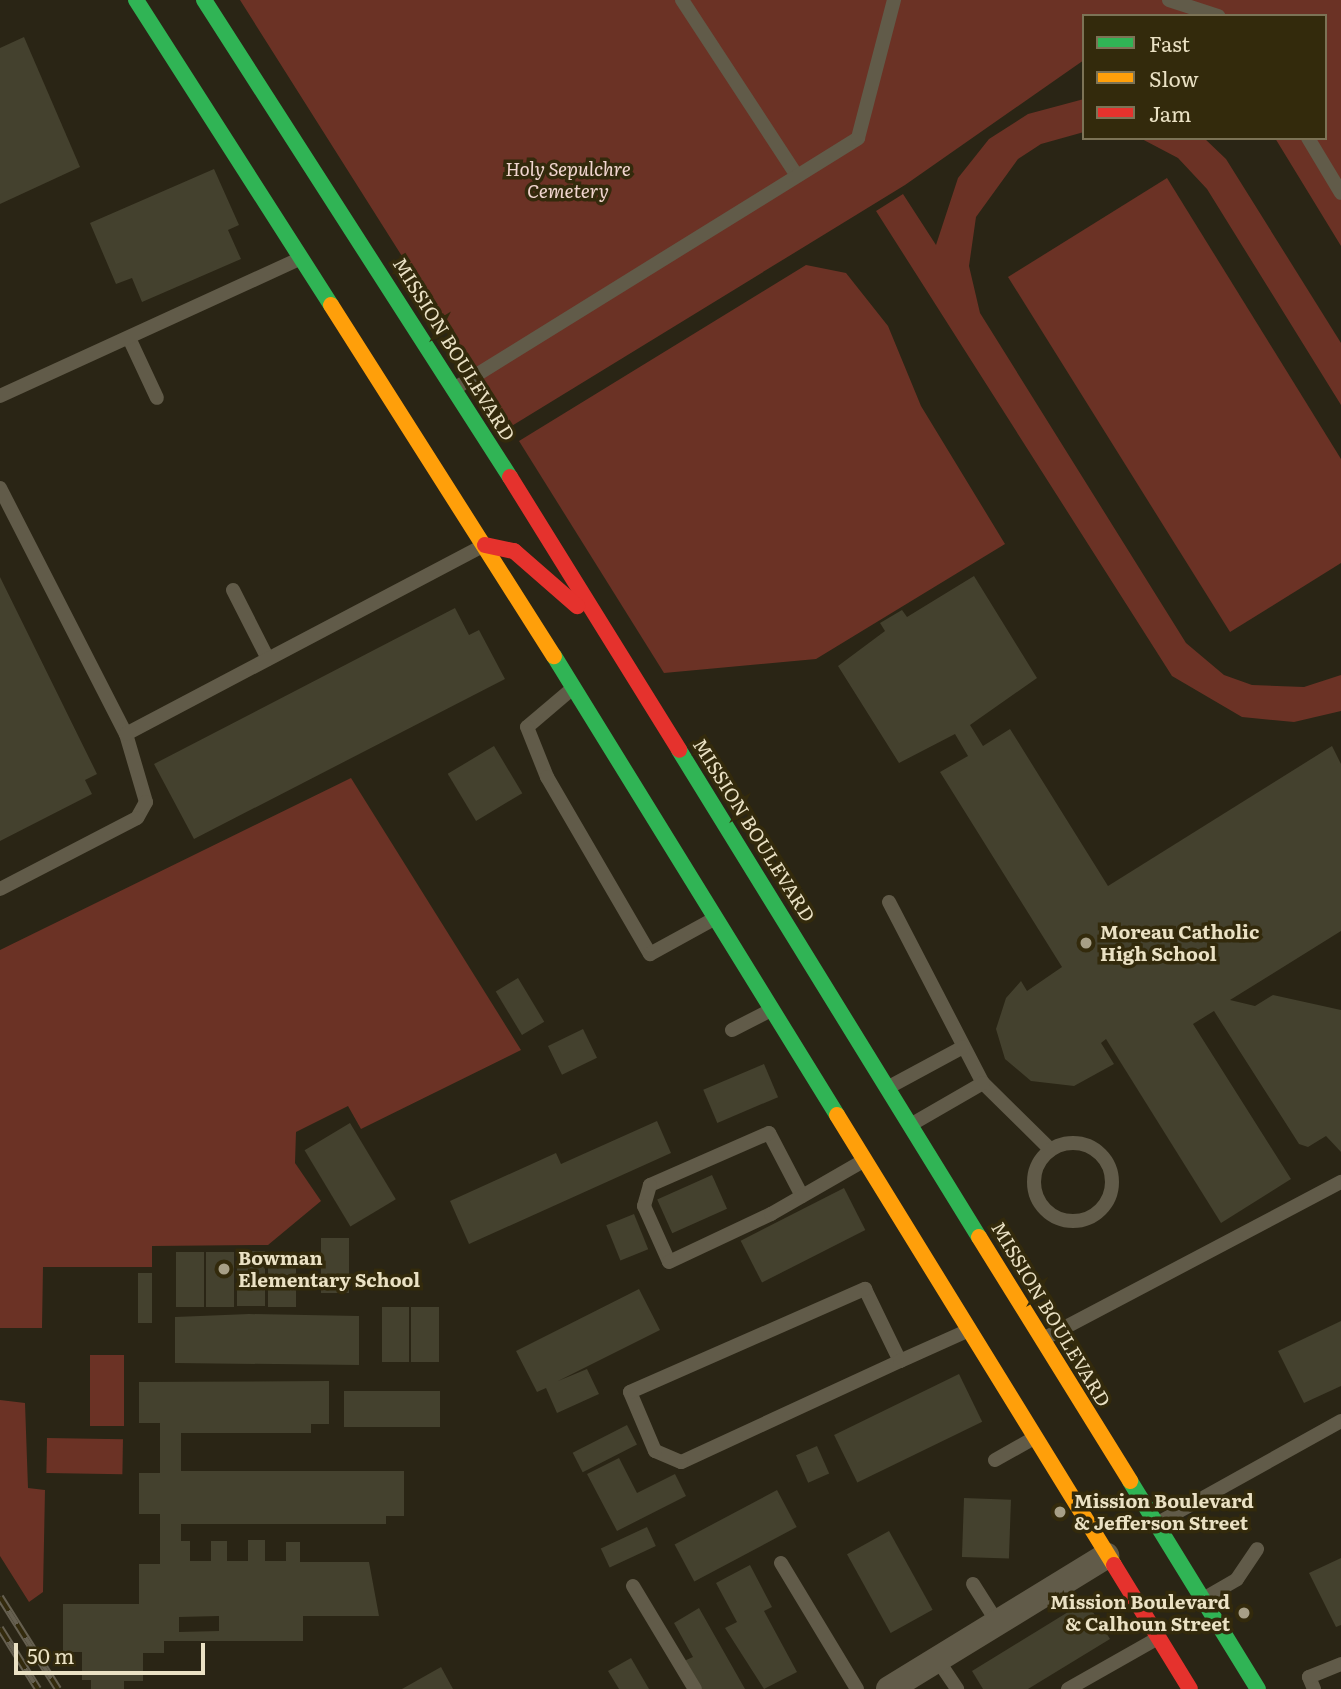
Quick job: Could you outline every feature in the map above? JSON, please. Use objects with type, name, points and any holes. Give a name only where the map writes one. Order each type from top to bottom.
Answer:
[{"type":"main road","points":[[136,0],[574,687],[1190,1689]]},
{"type":"main road","name":"MISSION BOULEVARD","points":[[204,0],[455,388],[610,636],[1258,1689]]},
{"type":"main road","points":[[485,545],[514,551],[610,636]]},
{"type":"main road","points":[[992,1369],[1042,1339]]},
{"type":"street","points":[[889,1689],[1106,1556]]},
{"type":"lane","points":[[682,0],[797,176]]},
{"type":"lane","points":[[455,388],[858,138],[894,0]]},
{"type":"lane","points":[[1175,1],[1212,14]]},
{"type":"lane","points":[[1309,140],[1341,193]]},
{"type":"lane","points":[[0,396],[302,258]]},
{"type":"lane","points":[[129,338],[157,398]]},
{"type":"lane","points":[[0,488],[126,734],[144,778],[146,802],[137,818],[0,889]]},
{"type":"lane","points":[[126,734],[485,545]]},
{"type":"lane","points":[[233,590],[268,659]]},
{"type":"lane","points":[[574,687],[527,727],[547,777],[650,954],[716,918]]},
{"type":"lane","points":[[888,902],[983,1083],[1050,1149],[1089,1146],[1109,1164],[1112,1191],[1097,1213],[1074,1221],[1041,1205],[1035,1169],[1050,1149]]},
{"type":"lane","points":[[732,1030],[772,1010]]},
{"type":"lane","points":[[889,1087],[962,1047]]},
{"type":"lane","points":[[912,1124],[983,1083]]},
{"type":"lane","points":[[802,1196],[769,1133],[650,1185],[644,1206],[669,1262],[802,1196],[864,1161]]},
{"type":"lane","points":[[1042,1339],[1341,1182]]},
{"type":"lane","points":[[900,1361],[865,1289],[631,1392],[655,1451],[681,1462],[968,1330]]},
{"type":"lane","points":[[1155,1525],[1341,1421]]},
{"type":"lane","points":[[995,1460],[1034,1438]]},
{"type":"lane","points":[[1201,1599],[1237,1579],[1257,1549]]},
{"type":"lane","points":[[780,1563],[857,1689]]},
{"type":"lane","points":[[973,1584],[997,1622]]},
{"type":"lane","points":[[633,1586],[695,1689]]},
{"type":"lane","points":[[1068,1689],[1158,1638]]},
{"type":"lane","points":[[937,1659],[957,1689]]},
{"type":"lane","points":[[1314,1689],[1309,1677],[1341,1664]]},
{"type":"green space","name":"Holy Sepulchre Cemetery","points":[[240,0],[1341,0],[1341,246],[1276,140],[1327,140],[1327,14],[1082,14],[1082,61],[905,185],[510,427]]},
{"type":"green space","points":[[1082,100],[1082,133],[1041,144],[1018,159],[976,217],[969,266],[980,313],[1186,643],[1224,675],[1252,685],[1304,687],[1341,675],[1341,711],[1294,722],[1242,717],[1172,676],[876,211],[903,194],[936,245],[958,178],[989,139],[1028,114]]},
{"type":"green space","points":[[1144,140],[1206,140],[1226,159],[1341,343],[1341,405],[1207,189],[1178,158]]},
{"type":"green space","points":[[1167,178],[1341,459],[1341,563],[1230,632],[1008,277]]},
{"type":"green space","points":[[806,265],[846,273],[888,326],[921,406],[1005,544],[816,659],[664,673],[519,441]]},
{"type":"green space","points":[[351,778],[521,1050],[361,1129],[348,1106],[296,1132],[295,1163],[321,1201],[268,1245],[152,1246],[152,1267],[43,1267],[42,1328],[0,1328],[0,950]]},
{"type":"green space","points":[[90,1355],[124,1355],[124,1426],[90,1426]]},
{"type":"green space","points":[[0,1400],[25,1403],[28,1488],[45,1490],[43,1592],[29,1602],[0,1556]]},
{"type":"green space","points":[[47,1438],[123,1439],[122,1474],[46,1473]]},
{"type":"building","points":[[24,37],[80,167],[0,204],[0,48]]},
{"type":"building","points":[[214,169],[239,225],[228,230],[241,259],[142,302],[132,278],[116,284],[90,223]]},
{"type":"building","points":[[974,576],[1037,678],[970,725],[983,746],[1010,729],[1108,886],[1332,746],[1341,764],[1341,931],[1230,1000],[1255,1006],[1273,995],[1341,1010],[1341,1152],[1326,1136],[1308,1147],[1299,1144],[1214,1011],[1193,1024],[1291,1179],[1221,1223],[1106,1039],[1101,1043],[1114,1064],[1074,1086],[1031,1081],[1005,1059],[996,1029],[1006,998],[1021,981],[1027,991],[1062,967],[940,772],[968,756],[955,734],[899,763],[838,666],[885,631],[880,623],[902,610],[907,617]]},
{"type":"building","points":[[0,577],[97,774],[85,780],[92,794],[0,841]]},
{"type":"building","points":[[455,608],[469,635],[479,630],[505,679],[194,839],[154,764]]},
{"type":"building","points":[[494,746],[522,793],[476,821],[448,774]]},
{"type":"building","points":[[518,978],[544,1022],[522,1035],[496,991]]},
{"type":"building","points":[[583,1029],[597,1058],[562,1075],[548,1046]]},
{"type":"building","points":[[764,1064],[778,1097],[717,1123],[703,1090]]},
{"type":"building","points":[[657,1121],[671,1153],[469,1244],[450,1201],[556,1153],[561,1164]]},
{"type":"building","points":[[350,1123],[396,1199],[350,1227],[305,1150]]},
{"type":"building","points":[[712,1175],[727,1209],[672,1233],[657,1199]]},
{"type":"building","points":[[844,1188],[865,1230],[762,1283],[741,1241]]},
{"type":"building","points":[[634,1214],[648,1249],[620,1260],[606,1225]]},
{"type":"building","points":[[321,1238],[349,1238],[349,1293],[321,1293]]},
{"type":"building","points":[[237,1251],[265,1251],[265,1306],[237,1306]]},
{"type":"building","points":[[176,1252],[204,1252],[204,1307],[176,1307]]},
{"type":"building","points":[[206,1252],[234,1252],[234,1307],[206,1307]]},
{"type":"building","points":[[268,1252],[296,1252],[296,1307],[268,1307]]},
{"type":"building","points":[[138,1273],[152,1273],[152,1323],[138,1323]]},
{"type":"building","points":[[639,1289],[660,1330],[558,1381],[587,1369],[599,1394],[557,1413],[546,1388],[537,1392],[516,1351]]},
{"type":"building","points":[[382,1307],[409,1307],[409,1362],[382,1362]]},
{"type":"building","points":[[411,1307],[439,1307],[439,1362],[411,1362]]},
{"type":"building","points":[[249,1314],[359,1316],[359,1365],[175,1363],[175,1317]]},
{"type":"building","points":[[1341,1321],[1341,1386],[1304,1403],[1278,1351]]},
{"type":"building","points":[[959,1374],[982,1422],[857,1483],[834,1435]]},
{"type":"building","points":[[329,1381],[329,1424],[311,1424],[311,1433],[181,1433],[181,1471],[404,1471],[404,1516],[386,1516],[386,1524],[181,1524],[181,1541],[190,1541],[190,1561],[211,1561],[211,1541],[227,1541],[227,1561],[248,1561],[248,1540],[265,1540],[265,1561],[286,1561],[286,1542],[300,1542],[300,1562],[369,1562],[379,1616],[303,1616],[303,1641],[164,1641],[164,1653],[143,1653],[143,1681],[124,1681],[124,1689],[91,1689],[91,1680],[82,1680],[82,1652],[63,1652],[63,1604],[139,1604],[139,1564],[160,1564],[160,1514],[139,1514],[139,1473],[160,1473],[160,1423],[139,1423],[139,1382]],"holes":[[[219,1616],[219,1631],[179,1632],[179,1617]]]},
{"type":"building","points":[[344,1391],[440,1391],[440,1427],[344,1427]]},
{"type":"building","points":[[627,1425],[637,1445],[583,1472],[573,1453]]},
{"type":"building","points":[[817,1446],[829,1473],[808,1483],[796,1455]]},
{"type":"building","points":[[619,1458],[637,1493],[675,1474],[686,1496],[617,1531],[587,1474]]},
{"type":"building","points":[[777,1490],[797,1527],[694,1582],[675,1544]]},
{"type":"building","points":[[964,1498],[1011,1500],[1009,1559],[962,1557]]},
{"type":"building","points":[[647,1527],[656,1546],[610,1568],[601,1549]]},
{"type":"building","points":[[889,1531],[933,1610],[891,1633],[847,1554]]},
{"type":"building","points":[[1341,1558],[1341,1625],[1336,1627],[1309,1573]]},
{"type":"building","points":[[750,1565],[772,1607],[764,1611],[797,1672],[764,1689],[725,1628],[737,1622],[716,1583]]},
{"type":"building","points":[[1086,1601],[1110,1639],[1028,1689],[983,1689],[972,1671]]},
{"type":"building","points":[[699,1608],[745,1689],[700,1689],[684,1661],[693,1657],[674,1623]]},
{"type":"building","points":[[631,1658],[649,1689],[619,1689],[608,1671]]},
{"type":"building","points":[[441,1667],[453,1689],[402,1689]]},
{"type":"railway","points":[[0,1597],[58,1689]]},
{"type":"railway","points":[[0,1628],[38,1689]]},
{"type":"traffic: fast","points":[[136,0],[331,305]]},
{"type":"traffic: fast","points":[[204,0],[510,477]]},
{"type":"traffic: fast","points":[[554,656],[837,1115]]},
{"type":"traffic: fast","points":[[679,750],[979,1237]]},
{"type":"traffic: fast","points":[[1130,1481],[1258,1689]]},
{"type":"traffic: slow","points":[[331,305],[554,656]]},
{"type":"traffic: slow","points":[[837,1115],[1114,1565]]},
{"type":"traffic: slow","points":[[979,1237],[1130,1481]]},
{"type":"traffic: jam","points":[[510,477],[679,750]]},
{"type":"traffic: jam","points":[[485,545],[514,551],[577,606]]},
{"type":"traffic: jam","points":[[1114,1565],[1190,1689]]},
{"type":"place","name":"Moreau Catholic High School","points":[[1086,943]]},
{"type":"place","name":"Bowman Elementary School","points":[[224,1269]]},
{"type":"place","name":"Mission Boulevard & Jefferson Street","points":[[1060,1512]]},
{"type":"place","name":"Mission Boulevard & Calhoun Street","points":[[1244,1613]]}]
